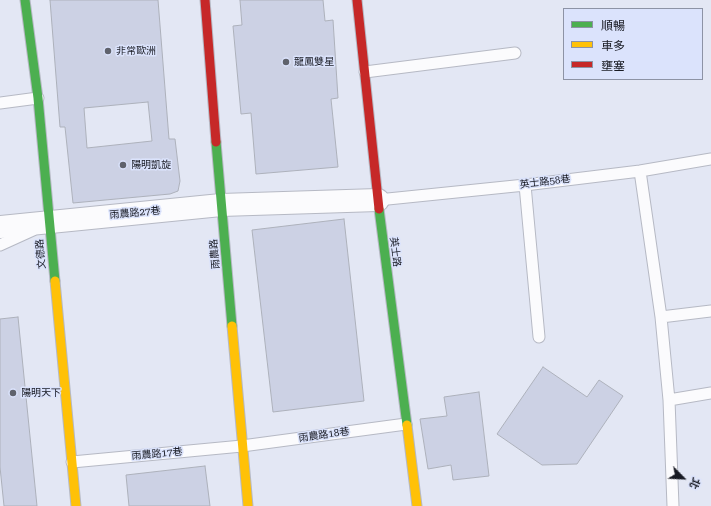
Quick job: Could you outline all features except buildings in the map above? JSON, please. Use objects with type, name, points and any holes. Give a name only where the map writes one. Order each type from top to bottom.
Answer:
[{"type":"street","name":"文德路","points":[[25,0],[38,98],[76,506]]},
{"type":"street","name":"雨農路","points":[[205,0],[221,205],[248,506]]},
{"type":"street","name":"英士路","points":[[357,0],[378,200],[417,506]]},
{"type":"street","name":"雨農路27巷","points":[[0,227],[221,205],[378,200]]},
{"type":"lane","points":[[365,72],[515,53]]},
{"type":"lane","points":[[0,103],[38,98]]},
{"type":"lane","name":"英士路58巷","points":[[378,200],[525,185],[640,171],[711,159]]},
{"type":"lane","points":[[640,171],[661,317],[669,400],[673,506]]},
{"type":"lane","points":[[525,185],[539,337]]},
{"type":"lane","points":[[0,246],[50,221]]},
{"type":"lane","points":[[661,317],[711,311]]},
{"type":"lane","points":[[669,400],[711,393]]},
{"type":"lane","name":"雨農路18巷","points":[[242,446],[406,424]]},
{"type":"lane","name":"雨農路17巷","points":[[72,462],[242,446]]},
{"type":"traffic: fast","points":[[25,0],[38,98],[55,281]]},
{"type":"traffic: fast","points":[[216,142],[232,326]]},
{"type":"traffic: fast","points":[[379,209],[407,425]]},
{"type":"traffic: slow","points":[[55,281],[76,506]]},
{"type":"traffic: slow","points":[[232,326],[248,506]]},
{"type":"traffic: slow","points":[[407,425],[417,506]]},
{"type":"traffic: jam","points":[[205,0],[216,142]]},
{"type":"traffic: jam","points":[[357,0],[379,209]]},
{"type":"place","name":"非常歐洲","points":[[108,51]]},
{"type":"place","name":"龍鳳雙星","points":[[286,62]]},
{"type":"place","name":"陽明凱旋","points":[[123,165]]},
{"type":"place","name":"陽明天下","points":[[13,393]]}]
